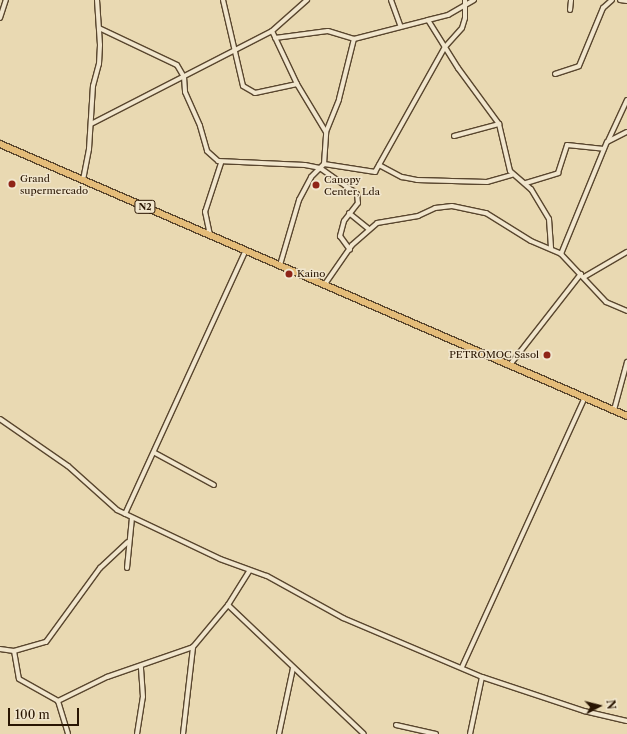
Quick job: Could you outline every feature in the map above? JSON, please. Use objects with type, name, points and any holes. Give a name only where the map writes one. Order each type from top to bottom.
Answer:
[{"type":"main road","name":"N2","points":[[0,144],[627,416]]},
{"type":"street","points":[[0,18],[6,0]]},
{"type":"street","points":[[83,180],[91,124],[93,86],[99,64],[97,0]]},
{"type":"street","points":[[223,0],[243,86],[251,93],[297,84]]},
{"type":"street","points":[[91,124],[272,31],[307,0]]},
{"type":"street","points":[[391,0],[400,26]]},
{"type":"street","points":[[275,38],[328,31],[354,39],[400,26],[448,15],[466,2],[474,0]]},
{"type":"street","points":[[570,10],[571,0]]},
{"type":"street","points":[[555,74],[579,66],[603,8],[612,0]]},
{"type":"street","points":[[620,0],[627,1]]},
{"type":"street","points":[[324,164],[375,172],[445,47],[462,28],[466,2]]},
{"type":"street","points":[[428,20],[458,68],[499,124],[512,174],[526,183],[549,220],[550,249]]},
{"type":"street","points":[[99,28],[174,62],[184,77],[185,92],[200,126],[206,151],[221,163],[305,165],[320,168],[357,194],[358,203],[349,213],[340,236],[350,250]]},
{"type":"street","points":[[272,31],[297,84],[326,132]]},
{"type":"street","points":[[280,265],[299,200],[310,176],[324,164],[326,132],[338,99],[354,39]]},
{"type":"street","points":[[561,254],[607,142],[627,100]]},
{"type":"street","points":[[454,136],[499,124]]},
{"type":"street","points":[[607,142],[627,132]]},
{"type":"street","points":[[526,183],[558,173],[567,145],[604,149]]},
{"type":"street","points":[[210,235],[205,212],[221,163]]},
{"type":"street","points":[[379,166],[396,175],[417,180],[487,182],[512,174]]},
{"type":"street","points":[[325,284],[350,250],[369,229],[384,221],[418,216],[435,208],[452,206],[486,213],[531,241],[561,254],[583,275],[609,305],[627,311]]},
{"type":"street","points":[[349,213],[369,229]]},
{"type":"street","points":[[125,514],[155,453],[246,250]]},
{"type":"street","points":[[509,366],[583,275],[627,252]]},
{"type":"street","points":[[614,410],[627,362]]},
{"type":"street","points":[[462,667],[585,397]]},
{"type":"street","points":[[0,419],[68,466],[104,500],[132,518],[249,571],[271,578],[343,618],[462,667],[482,677],[584,711],[627,721]]},
{"type":"street","points":[[155,453],[214,485]]},
{"type":"street","points":[[127,568],[128,542],[132,518]]},
{"type":"street","points":[[0,649],[14,651],[46,642],[100,568],[128,542]]},
{"type":"street","points":[[58,701],[107,677],[194,647],[228,605],[249,571]]},
{"type":"street","points":[[228,605],[364,734]]},
{"type":"street","points":[[183,734],[194,647]]},
{"type":"street","points":[[14,651],[19,679],[58,701],[68,734]]},
{"type":"street","points":[[137,734],[143,697],[141,666]]},
{"type":"street","points":[[278,734],[293,668]]},
{"type":"street","points":[[470,734],[482,677]]},
{"type":"street","points":[[396,725],[436,734]]},
{"type":"place","name":"Grand supermercado","points":[[12,184]]},
{"type":"place","name":"Canopy Center, Lda","points":[[316,185]]},
{"type":"place","name":"Kaino","points":[[289,274]]},
{"type":"place","name":"PETROMOC Sasol","points":[[547,355]]}]
